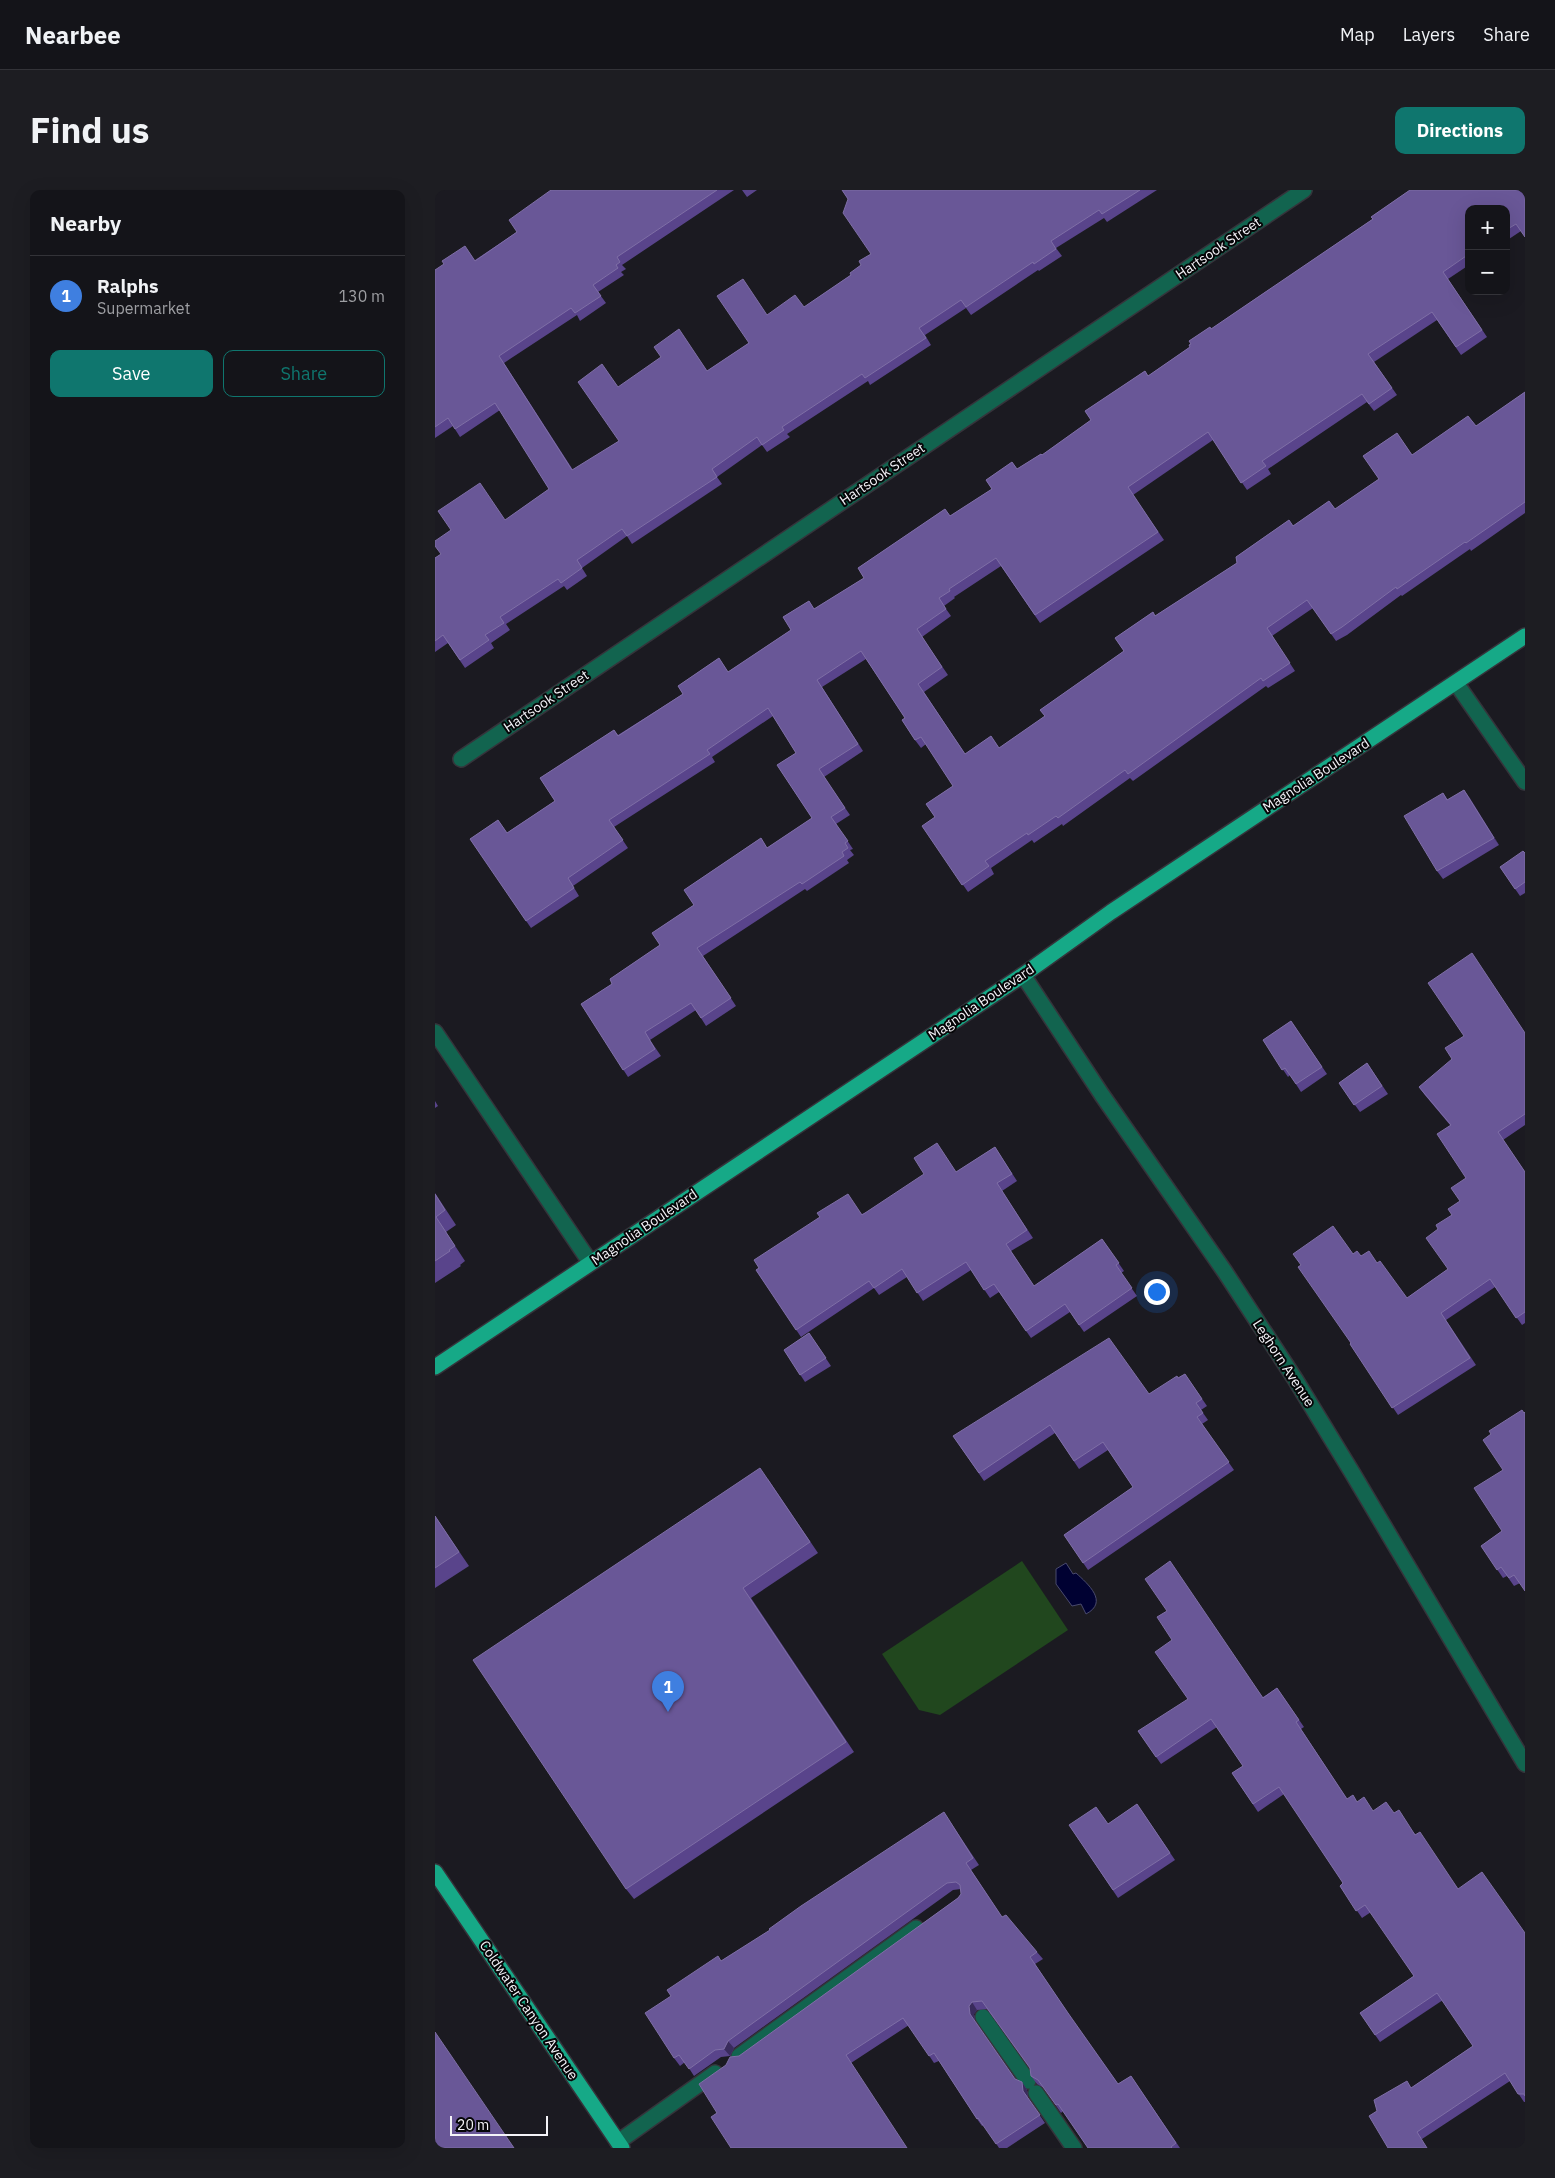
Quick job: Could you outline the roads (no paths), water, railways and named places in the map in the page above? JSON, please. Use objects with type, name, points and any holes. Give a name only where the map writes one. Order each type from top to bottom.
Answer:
[{"type":"main road","name":"Magnolia Boulevard","points":[[435,1367],[1023,975],[1111,912],[1525,636]]},
{"type":"main road","name":"Coldwater Canyon Avenue","points":[[435,1872],[620,2145]]},
{"type":"street","name":"Hartsook Street","points":[[461,759],[1304,190]]},
{"type":"street","points":[[1457,683],[1525,782]]},
{"type":"street","name":"Leghorn Avenue","points":[[1023,975],[1102,1095],[1225,1272],[1295,1379],[1525,1764]]},
{"type":"street","points":[[435,1032],[590,1262]]},
{"type":"street","points":[[739,2056],[927,1920]]},
{"type":"street","points":[[983,2016],[1074,2148]]},
{"type":"street","points":[[620,2145],[726,2065]]},
{"type":"place","name":"Ralphs","points":[[668,1712]]}]
